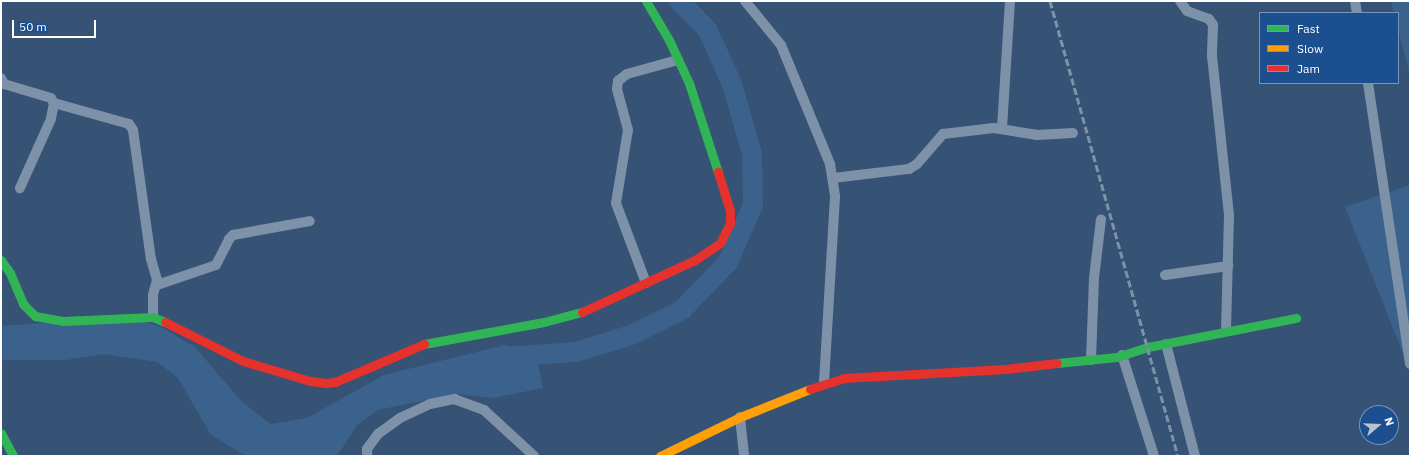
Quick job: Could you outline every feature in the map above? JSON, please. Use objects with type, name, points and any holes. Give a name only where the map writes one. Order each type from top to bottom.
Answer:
[{"type":"street","points":[[1,260],[10,273],[23,304],[35,316],[63,321],[153,317],[189,332],[243,361],[310,381],[326,383],[336,382],[394,355],[431,341],[544,322],[583,312],[712,250],[726,234],[730,223],[730,211],[688,83],[678,60],[646,1]]},
{"type":"street","points":[[745,1],[781,45],[823,146],[833,178],[835,197],[832,266],[824,383]]},
{"type":"street","points":[[1002,128],[1010,1]]},
{"type":"street","points":[[1180,1],[1188,11],[1209,19],[1213,25],[1212,56],[1229,216],[1226,331]]},
{"type":"street","points":[[1355,1],[1357,12]]},
{"type":"street","points":[[646,283],[616,202],[628,130],[617,88],[618,81],[627,74],[678,60]]},
{"type":"street","points":[[1,78],[4,84],[51,98],[54,103],[128,124],[133,130],[157,284],[153,295],[153,317]]},
{"type":"street","points":[[1368,84],[1410,364]]},
{"type":"street","points":[[20,188],[51,119],[54,103]]},
{"type":"street","points":[[833,178],[908,170],[917,164],[943,134],[974,129],[1002,128],[1037,136],[1073,133]]},
{"type":"street","points":[[1091,360],[1094,278],[1101,219]]},
{"type":"street","points":[[157,284],[216,265],[229,239],[233,235],[310,221]]},
{"type":"street","points":[[1164,275],[1228,266]]},
{"type":"street","points":[[660,456],[740,417],[824,383],[844,378],[955,373],[1091,360],[1122,355],[1226,331],[1296,318]]},
{"type":"street","points":[[1166,344],[1195,456]]},
{"type":"street","points":[[1122,355],[1154,456]]},
{"type":"street","points":[[367,456],[367,449],[371,441],[394,422],[430,404],[454,398],[484,410],[534,456]]},
{"type":"street","points":[[740,417],[744,456]]},
{"type":"street","points":[[1,433],[13,456]]},
{"type":"water","points":[[1391,1],[1410,1],[1410,76],[1399,33],[1399,12],[1394,12]]},
{"type":"water","points":[[1410,185],[1410,371],[1345,207]]},
{"type":"water","points":[[125,317],[161,327],[195,347],[241,401],[271,424],[307,418],[384,375],[505,345],[529,354],[538,364],[543,388],[493,398],[454,394],[378,410],[358,424],[337,456],[246,456],[211,435],[178,378],[157,362],[104,354],[66,360],[1,360],[1,326]]},
{"type":"waterway","points":[[504,357],[576,352],[631,335],[682,310],[728,262],[753,205],[752,154],[732,84],[707,29],[679,1]]},
{"type":"railway","points":[[1050,1],[1178,456]]},
{"type":"traffic: fast","points":[[646,1],[669,40],[689,83],[718,172]]},
{"type":"traffic: fast","points":[[1,260],[10,273],[23,304],[35,316],[63,321],[153,317],[165,322]]},
{"type":"traffic: fast","points":[[424,344],[544,322],[582,312]]},
{"type":"traffic: fast","points":[[1057,363],[1117,357],[1148,347],[1296,318]]},
{"type":"traffic: fast","points":[[1,433],[13,456]]},
{"type":"traffic: slow","points":[[660,456],[740,417],[810,389]]},
{"type":"traffic: jam","points":[[582,312],[695,260],[720,243],[730,223],[730,211],[718,172]]},
{"type":"traffic: jam","points":[[165,322],[243,361],[310,381],[326,383],[335,382],[424,344]]},
{"type":"traffic: jam","points":[[810,389],[843,378],[1006,369],[1057,363]]}]
